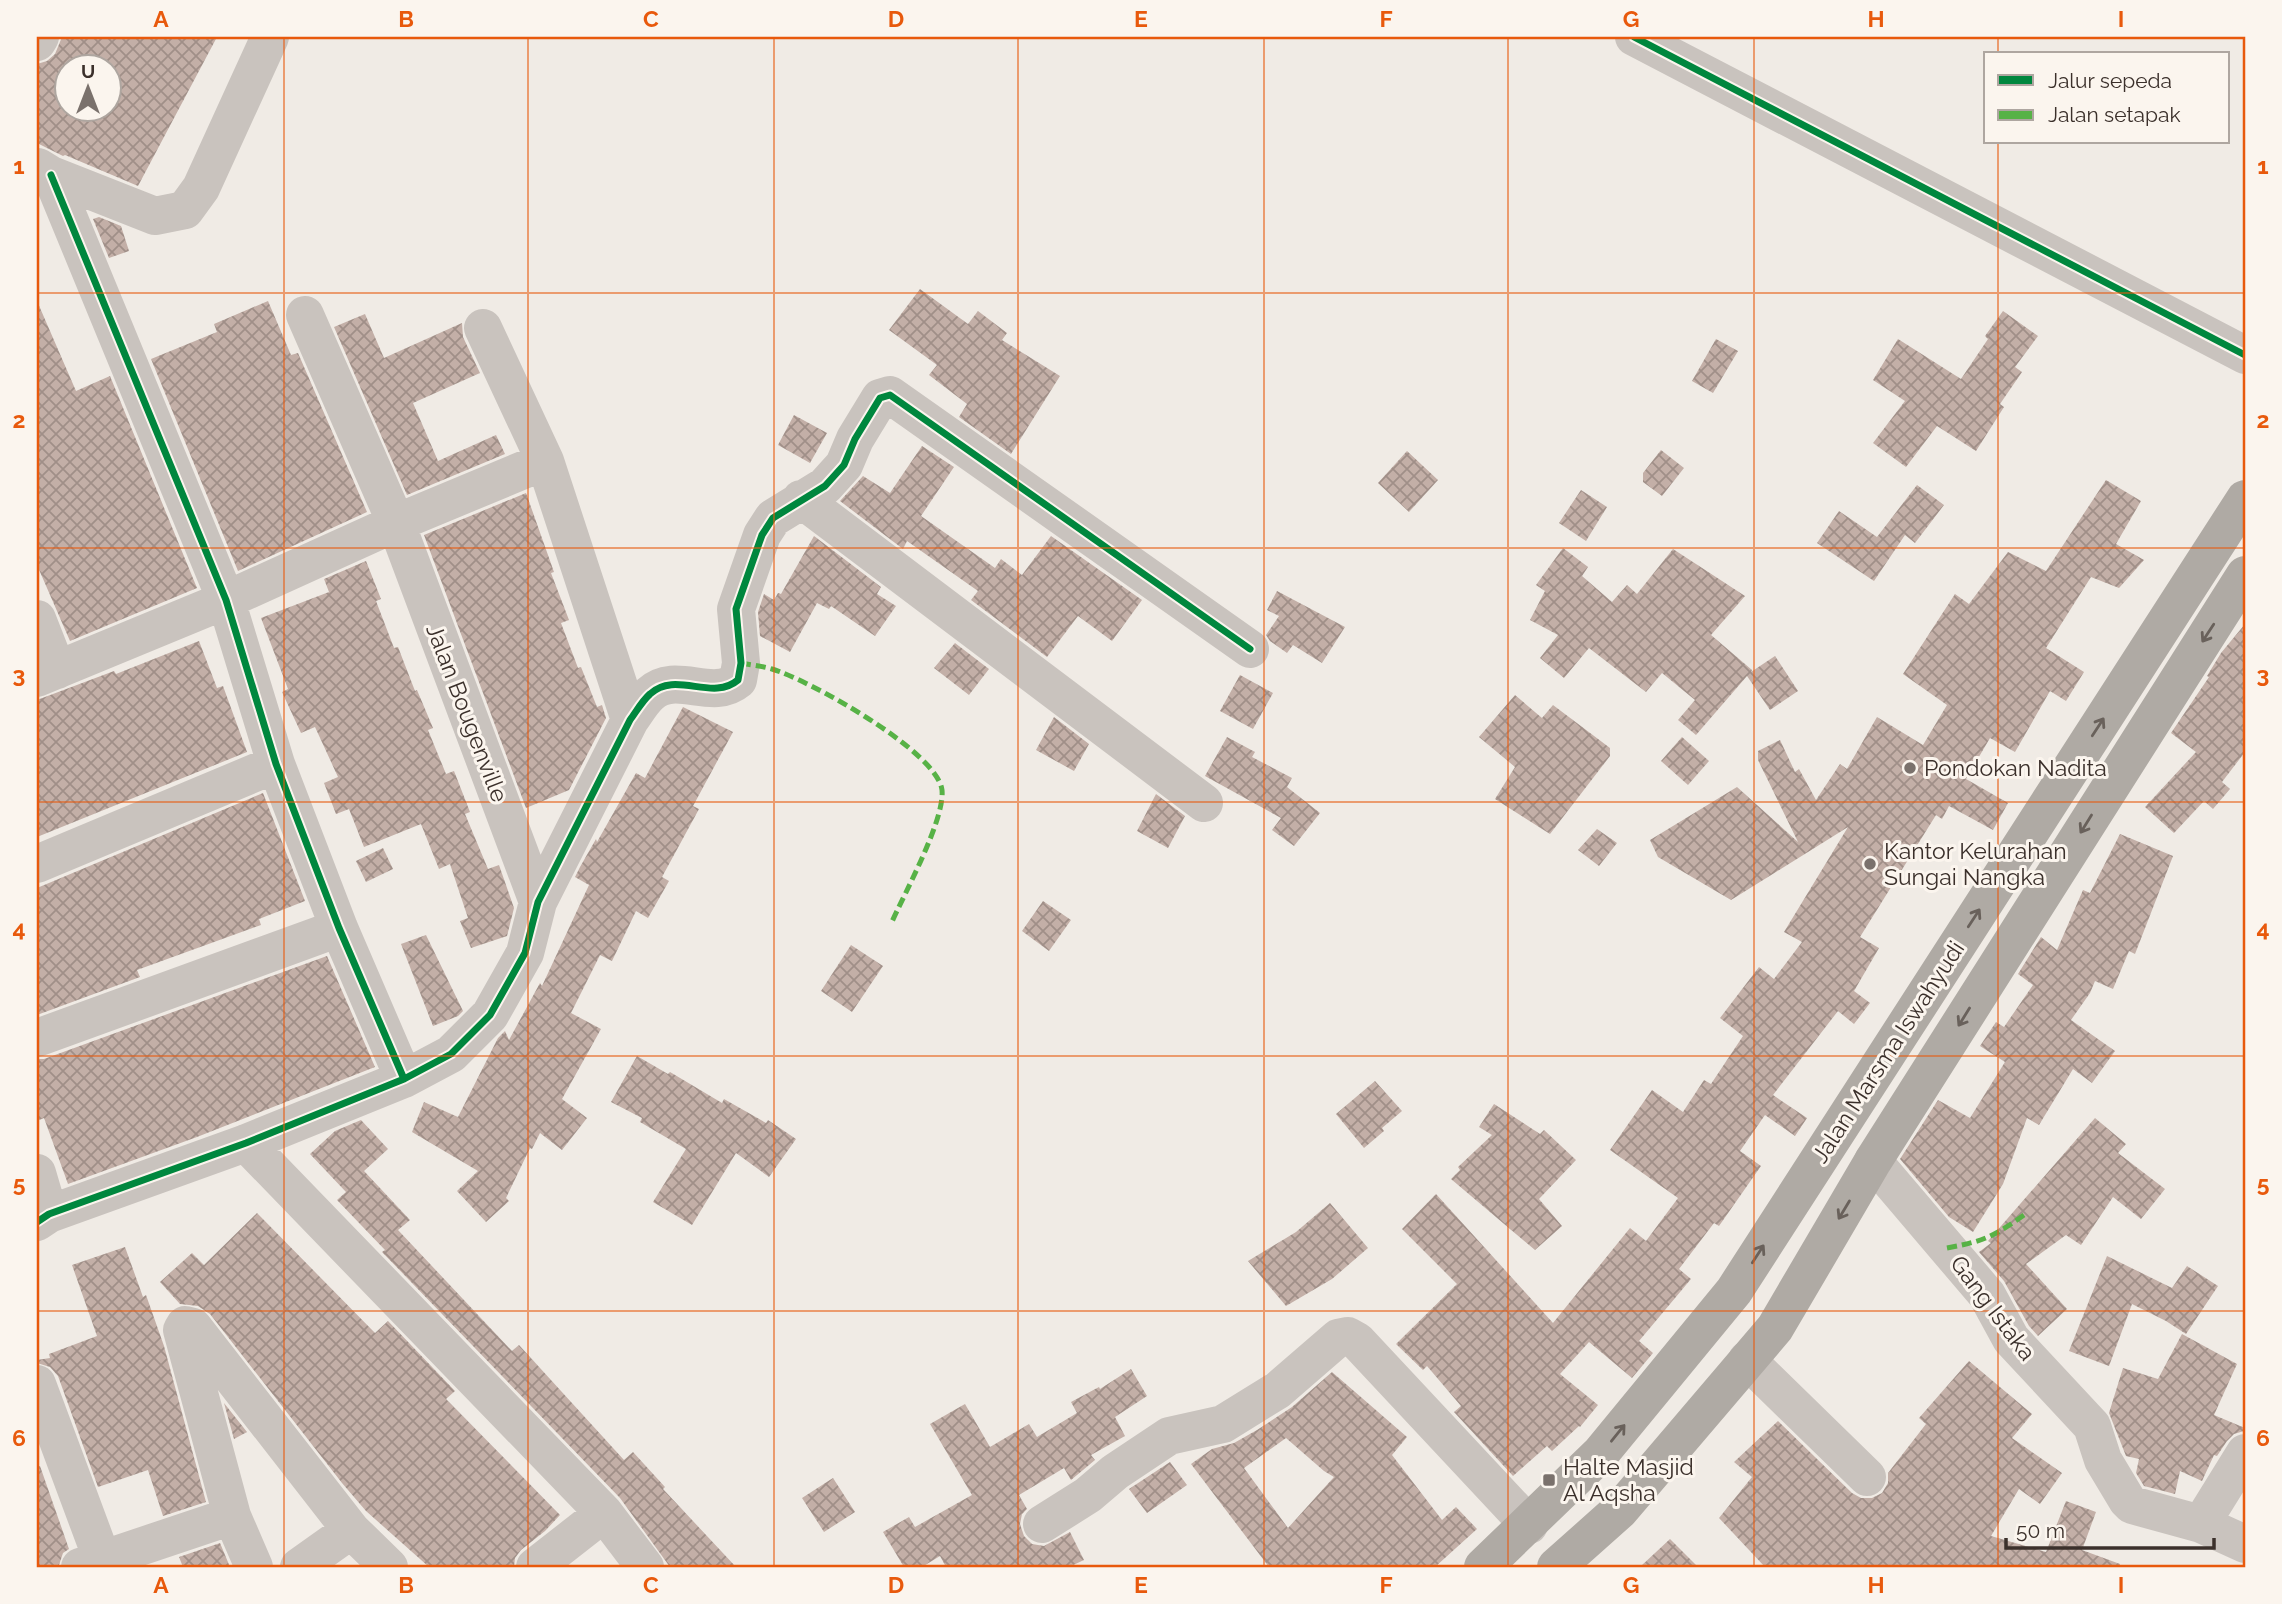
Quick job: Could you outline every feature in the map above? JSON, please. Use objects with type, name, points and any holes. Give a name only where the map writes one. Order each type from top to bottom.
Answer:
[{"type":"highway","name":"Jalan Marsma Iswahyudi","points":[[1483,1567],[1600,1454],[1734,1291],[2245,499]]},
{"type":"highway","name":"Jalan Marsma Iswahyudi","points":[[1556,1567],[1620,1510],[1775,1328],[1874,1161],[2245,575]]},
{"type":"street","points":[[37,43],[40,37]]},
{"type":"street","points":[[44,171],[155,216],[185,209],[201,188],[270,37]]},
{"type":"street","points":[[1634,37],[2245,355]]},
{"type":"street","points":[[44,171],[226,600],[275,764],[339,928],[404,1079]]},
{"type":"street","name":"Jalan Bougenville","points":[[305,315],[396,523],[538,902]]},
{"type":"street","points":[[483,328],[545,461],[630,720]]},
{"type":"street","points":[[37,1173],[43,1218],[246,1143],[404,1079],[451,1054],[490,1015],[524,953],[538,902],[630,720],[650,694],[664,686],[683,683],[713,689],[732,685],[738,680],[741,663],[736,608],[762,535],[773,518],[825,486],[844,465],[855,439],[880,398],[890,395],[1250,649]]},
{"type":"street","points":[[37,619],[47,674],[226,600],[396,523],[545,461]]},
{"type":"street","points":[[801,499],[1204,803]]},
{"type":"street","points":[[37,864],[275,764]]},
{"type":"street","points":[[37,1038],[339,928]]},
{"type":"street","points":[[246,1143],[604,1513],[645,1567]]},
{"type":"street","name":"Gang Istaka","points":[[1874,1161],[1987,1294],[2011,1339],[2092,1426],[2103,1460],[2127,1500],[2132,1505],[2201,1524],[2245,1545]]},
{"type":"street","points":[[254,1567],[232,1516],[182,1331],[185,1325],[193,1327],[351,1530],[389,1567]]},
{"type":"street","points":[[1042,1524],[1088,1495],[1115,1472],[1169,1436],[1223,1424],[1278,1390],[1338,1338],[1348,1336],[1357,1341],[1529,1525]]},
{"type":"street","points":[[1747,1360],[1867,1478]]},
{"type":"street","points":[[37,1384],[96,1565],[232,1516]]},
{"type":"street","points":[[2201,1524],[2245,1453]]},
{"type":"street","points":[[535,1567],[604,1513]]},
{"type":"street","points":[[299,1567],[351,1530]]},
{"type":"street","points":[[2235,1567],[2245,1545]]},
{"type":"building","points":[[62,37],[217,37],[138,186],[37,143],[37,64],[52,57],[52,122],[122,122],[122,52],[56,52]]},
{"type":"building","points":[[99,217],[121,226],[129,251],[109,258],[93,219]]},
{"type":"building","points":[[920,289],[968,324],[978,311],[1007,333],[1002,340],[1060,376],[1011,454],[959,417],[967,404],[929,375],[937,365],[889,330]]},
{"type":"building","points":[[37,301],[76,391],[110,376],[197,588],[70,641],[37,565]]},
{"type":"building","points":[[268,301],[291,355],[298,353],[367,512],[238,571],[151,359],[217,332],[214,324]]},
{"type":"building","points":[[2003,311],[2038,336],[2015,367],[2022,372],[2000,404],[2004,407],[1976,451],[1937,426],[1906,467],[1873,443],[1905,401],[1873,380],[1898,339],[1961,379],[1988,339],[1985,336]]},
{"type":"building","points":[[365,314],[384,358],[462,323],[463,337],[480,373],[413,403],[438,461],[496,435],[505,454],[407,495],[334,327]]},
{"type":"building","points":[[1716,339],[1738,351],[1713,393],[1692,381]]},
{"type":"building","points":[[794,415],[827,433],[810,463],[778,445]]},
{"type":"building","points":[[922,446],[954,467],[921,516],[995,568],[1001,559],[1022,575],[1051,536],[1142,600],[1112,641],[1078,616],[1047,657],[971,600],[978,591],[907,541],[903,549],[840,501],[863,476],[890,493]]},
{"type":"building","points":[[1661,450],[1684,468],[1662,496],[1643,482],[1643,473]]},
{"type":"building","points":[[1407,451],[1438,480],[1409,512],[1378,483]]},
{"type":"building","points":[[2106,480],[2141,501],[2116,544],[2144,560],[2119,588],[2091,577],[2046,648],[2084,672],[2066,701],[2050,691],[2015,752],[1990,738],[1966,779],[2008,803],[1993,830],[1949,806],[1942,819],[1936,815],[1860,937],[1879,948],[1854,991],[1870,1003],[1854,1024],[1838,1011],[1773,1095],[1807,1118],[1795,1136],[1765,1115],[1740,1151],[1761,1166],[1719,1226],[1714,1223],[1679,1269],[1691,1279],[1639,1341],[1653,1353],[1632,1378],[1589,1342],[1560,1374],[1598,1405],[1580,1427],[1552,1451],[1547,1446],[1513,1476],[1454,1412],[1461,1406],[1427,1366],[1423,1370],[1396,1344],[1457,1284],[1402,1229],[1436,1194],[1553,1323],[1630,1228],[1646,1241],[1678,1198],[1610,1150],[1652,1090],[1683,1112],[1704,1080],[1711,1084],[1743,1036],[1720,1018],[1759,967],[1774,979],[1802,942],[1784,932],[1848,827],[1731,900],[1658,857],[1650,840],[1737,787],[1798,842],[1758,760],[1758,751],[1780,740],[1795,772],[1799,769],[1816,800],[1840,764],[1847,769],[1877,717],[1923,745],[1947,705],[1903,674],[1955,594],[1969,604],[2008,552],[2046,571]]},
{"type":"building","points":[[1917,485],[1944,505],[1915,543],[1905,535],[1874,581],[1817,543],[1839,511],[1877,537]]},
{"type":"building","points":[[1581,490],[1607,507],[1586,541],[1559,523]]},
{"type":"building","points":[[526,493],[569,620],[561,623],[578,668],[581,667],[597,707],[602,705],[606,718],[569,790],[526,808],[424,535]]},
{"type":"building","points":[[814,536],[881,587],[877,594],[896,606],[875,636],[831,606],[829,609],[817,603],[790,652],[760,636],[758,612],[764,594],[774,600],[778,593],[781,594]]},
{"type":"building","points":[[1563,548],[1588,567],[1582,576],[1612,602],[1627,585],[1637,594],[1673,549],[1745,596],[1711,635],[1752,670],[1751,672],[1775,656],[1798,691],[1770,710],[1747,676],[1696,735],[1678,720],[1695,700],[1662,673],[1646,692],[1589,648],[1564,678],[1540,658],[1558,635],[1530,620],[1545,591],[1536,585]]},
{"type":"building","points":[[366,561],[381,599],[376,601],[394,648],[398,647],[433,728],[428,730],[446,774],[454,771],[470,812],[465,814],[488,869],[499,865],[514,908],[507,936],[471,948],[460,921],[468,918],[450,864],[439,869],[421,824],[364,847],[349,809],[336,814],[324,783],[338,777],[315,727],[301,733],[282,692],[288,689],[261,618],[329,592],[324,579]]},
{"type":"building","points":[[1277,591],[1345,627],[1322,663],[1293,645],[1287,653],[1266,635],[1279,616],[1267,610]]},
{"type":"building","points":[[2245,624],[2245,752],[2222,782],[2230,789],[2213,809],[2204,801],[2174,833],[2145,807],[2196,752],[2171,733],[2209,677],[2207,676],[2221,653]]},
{"type":"building","points":[[199,641],[217,688],[223,686],[247,752],[37,837],[37,700],[114,671],[116,674]]},
{"type":"building","points":[[955,643],[989,669],[969,695],[934,668]]},
{"type":"building","points":[[1240,675],[1273,693],[1253,729],[1220,711]]},
{"type":"building","points":[[1515,695],[1542,718],[1553,705],[1610,748],[1610,756],[1550,834],[1495,799],[1515,767],[1479,737]]},
{"type":"building","points":[[683,707],[733,732],[693,806],[699,809],[662,877],[669,881],[648,918],[636,911],[612,961],[600,955],[571,1013],[601,1029],[562,1099],[587,1118],[562,1150],[540,1133],[506,1198],[509,1201],[486,1222],[457,1191],[478,1171],[412,1132],[424,1102],[458,1117],[498,1038],[505,1031],[509,1040],[540,983],[542,986],[589,885],[575,877],[580,867],[636,773],[645,778]]},
{"type":"building","points":[[1054,717],[1089,744],[1074,771],[1036,750]]},
{"type":"building","points":[[1227,737],[1255,752],[1252,757],[1292,778],[1287,787],[1320,813],[1294,846],[1272,830],[1281,818],[1205,776]]},
{"type":"building","points":[[1682,737],[1709,761],[1688,785],[1661,761]]},
{"type":"building","points":[[263,793],[305,901],[259,919],[261,925],[137,970],[140,977],[37,1015],[37,888]]},
{"type":"building","points":[[1156,794],[1185,816],[1168,848],[1137,831]]},
{"type":"building","points":[[1597,829],[1617,843],[1599,866],[1578,850]]},
{"type":"building","points":[[2120,834],[2173,856],[2135,954],[2129,951],[2113,989],[2095,981],[2071,1020],[2115,1051],[2092,1083],[2073,1069],[2039,1125],[2027,1118],[2003,1184],[1973,1232],[1949,1217],[1900,1159],[1938,1100],[1970,1118],[2005,1062],[1980,1046],[1996,1022],[2004,1027],[2033,985],[2018,974],[2041,937],[2057,950],[2083,890],[2090,893]]},
{"type":"building","points":[[383,848],[393,869],[366,882],[356,861]]},
{"type":"building","points":[[1043,901],[1071,920],[1049,951],[1022,931]]},
{"type":"building","points":[[426,935],[463,1011],[458,1016],[433,1026],[401,944]]},
{"type":"building","points":[[851,945],[883,966],[852,1012],[821,991]]},
{"type":"building","points":[[327,956],[375,1067],[68,1184],[44,1118],[37,1121],[37,1059],[44,1059]]},
{"type":"building","points":[[637,1056],[722,1103],[724,1099],[766,1123],[768,1120],[796,1139],[769,1177],[736,1153],[692,1225],[653,1202],[686,1149],[640,1122],[642,1118],[611,1102]]},
{"type":"building","points":[[1375,1081],[1402,1111],[1364,1148],[1336,1114]]},
{"type":"building","points":[[1494,1104],[1540,1134],[1544,1130],[1576,1160],[1539,1199],[1562,1226],[1535,1250],[1451,1179],[1460,1170],[1458,1167],[1492,1135],[1479,1127]]},
{"type":"building","points":[[2095,1118],[2126,1144],[2118,1153],[2165,1189],[2141,1219],[2113,1197],[2081,1245],[2066,1235],[2026,1264],[2067,1309],[2038,1336],[2029,1326],[2004,1281],[1979,1252],[1991,1243],[1988,1241]]},
{"type":"building","points":[[361,1120],[388,1149],[364,1171],[410,1220],[398,1230],[512,1351],[519,1345],[624,1460],[633,1452],[665,1487],[663,1489],[736,1567],[670,1567],[620,1498],[382,1252],[385,1250],[337,1200],[346,1192],[310,1154],[335,1131]]},
{"type":"building","points":[[1330,1203],[1368,1248],[1332,1279],[1286,1306],[1248,1261],[1296,1232]]},
{"type":"building","points":[[257,1213],[375,1333],[388,1321],[455,1391],[446,1399],[560,1515],[521,1550],[515,1558],[514,1567],[429,1567],[366,1511],[210,1314],[198,1306],[180,1304],[160,1282],[192,1253],[204,1265]]},
{"type":"building","points":[[125,1247],[164,1346],[206,1502],[163,1516],[148,1470],[98,1487],[58,1376],[50,1367],[37,1363],[37,1360],[50,1358],[49,1354],[97,1336],[72,1265]]},
{"type":"building","points":[[2107,1256],[2172,1288],[2187,1266],[2218,1286],[2186,1334],[2132,1304],[2109,1366],[2069,1351]]},
{"type":"building","points":[[2182,1334],[2237,1364],[2214,1415],[2245,1428],[2227,1441],[2217,1456],[2214,1455],[2202,1481],[2180,1471],[2175,1494],[2144,1486],[2136,1473],[2139,1459],[2126,1456],[2109,1413],[2123,1368],[2158,1379]]},
{"type":"building","points":[[1969,1361],[2032,1414],[2012,1438],[2062,1473],[2040,1504],[2019,1489],[1991,1536],[2046,1552],[2066,1501],[2096,1512],[2082,1550],[2120,1564],[2120,1567],[1765,1567],[1719,1518],[1752,1477],[1734,1462],[1778,1421],[1852,1493],[1861,1498],[1872,1498],[1882,1493],[1888,1483],[1888,1473],[1926,1424],[1919,1418]]},
{"type":"building","points":[[1131,1369],[1147,1396],[1115,1417],[1125,1436],[1091,1455],[1095,1460],[1071,1480],[1064,1468],[1019,1495],[1027,1509],[1022,1514],[1020,1524],[1024,1536],[1032,1544],[1044,1546],[1070,1532],[1084,1560],[1069,1567],[946,1567],[940,1556],[922,1567],[904,1567],[883,1532],[909,1517],[915,1527],[972,1495],[930,1424],[965,1404],[990,1447],[1029,1424],[1037,1437],[1077,1413],[1071,1402],[1099,1387],[1100,1389]]},
{"type":"building","points":[[1332,1372],[1407,1437],[1392,1455],[1442,1520],[1456,1507],[1477,1529],[1435,1567],[1269,1567],[1191,1464],[1212,1449],[1234,1443],[1292,1407]],"holes":[[[1286,1438],[1334,1477],[1288,1528],[1244,1468]]]},
{"type":"building","points":[[224,1403],[247,1432],[234,1439]]},
{"type":"building","points":[[1170,1462],[1187,1485],[1147,1513],[1129,1489]]},
{"type":"building","points":[[40,1466],[69,1549],[63,1553],[59,1565],[53,1567],[37,1567],[37,1467]]},
{"type":"building","points":[[833,1478],[855,1512],[824,1532],[802,1498]]},
{"type":"building","points":[[1670,1539],[1698,1567],[1640,1567]]},
{"type":"building","points":[[220,1543],[230,1567],[183,1567],[179,1557]]},
{"type":"marked path","points":[[741,663],[790,676],[841,702],[896,737],[935,774],[942,790],[937,819],[931,838],[891,924]]},
{"type":"marked path","points":[[1947,1248],[1988,1237],[2024,1215]]},
{"type":"cycle path","points":[[1634,37],[2245,355]]},
{"type":"cycle path","points":[[51,175],[226,600],[276,764],[339,928],[404,1079]]},
{"type":"cycle path","points":[[37,1222],[49,1214],[246,1143],[404,1079],[451,1054],[490,1015],[525,953],[538,902],[630,720],[642,703],[660,687],[682,685],[717,688],[738,680],[741,663],[736,609],[762,535],[773,518],[825,486],[844,465],[855,439],[880,398],[890,395],[1250,649]]},
{"type":"place","name":"Pondokan Nadita","points":[[1910,768]]},
{"type":"place","name":"Kantor Kelurahan Sungai Nangka","points":[[1870,864]]},
{"type":"place","name":"Halte Masjid Al Aqsha","points":[[1549,1480]]}]
